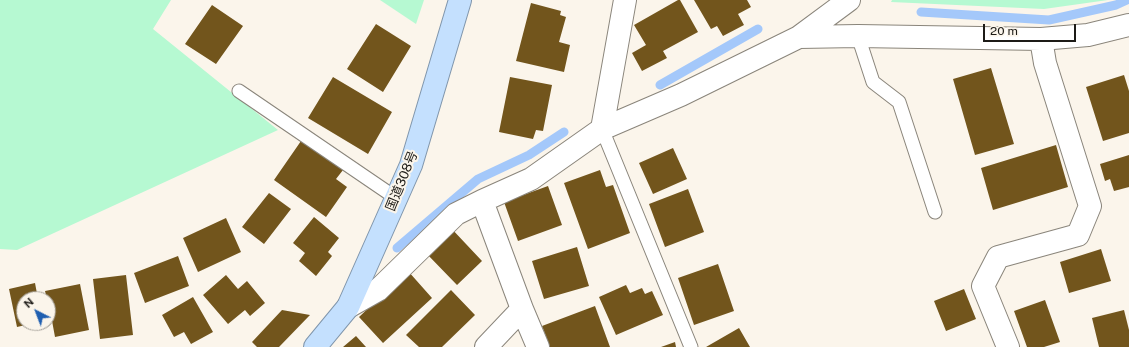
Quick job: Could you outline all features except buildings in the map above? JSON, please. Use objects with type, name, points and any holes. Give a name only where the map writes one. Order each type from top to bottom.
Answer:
[{"type":"highway","name":"国道308号","points":[[315,347],[348,306],[411,165],[460,0]]},
{"type":"street","points":[[602,129],[625,0]]},
{"type":"street","points":[[348,306],[378,290],[456,214],[531,179],[602,129],[681,94],[799,37],[849,0]]},
{"type":"street","points":[[799,37],[858,36],[1041,39],[1088,35],[1129,24]]},
{"type":"street","points":[[1008,347],[983,286],[998,258],[1078,235],[1090,206],[1045,63],[1041,39]]},
{"type":"street","points":[[482,201],[522,309],[538,347]]},
{"type":"street","points":[[486,347],[522,309]]},
{"type":"lane","points":[[858,36],[873,82],[899,102],[935,212]]},
{"type":"lane","points":[[239,91],[396,198]]},
{"type":"lane","points":[[602,129],[690,347]]},
{"type":"green space","points":[[0,0],[171,0],[153,29],[278,130],[17,250],[0,249]]},
{"type":"green space","points":[[380,0],[424,0],[416,24]]},
{"type":"green space","points":[[892,0],[1108,0],[1044,9],[891,2]]},
{"type":"waterway","points":[[921,12],[1049,20],[1116,5],[1127,0]]},
{"type":"waterway","points":[[660,85],[758,29]]},
{"type":"waterway","points":[[397,248],[478,179],[529,155],[564,132]]}]
